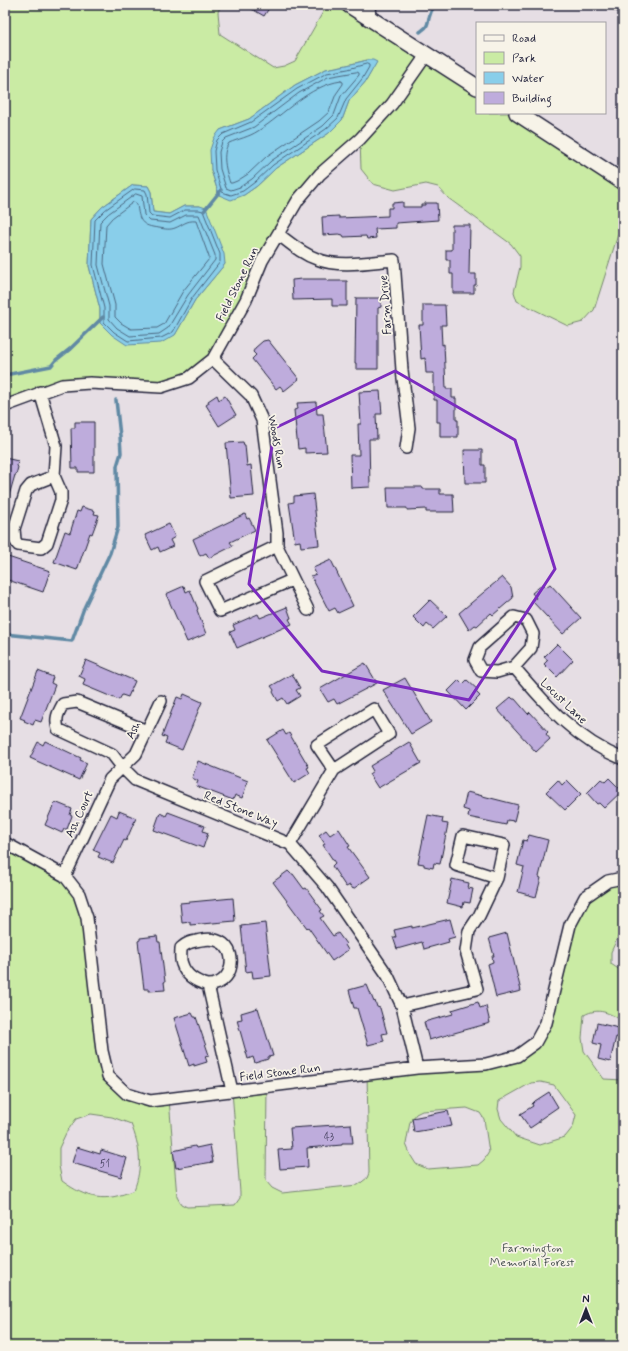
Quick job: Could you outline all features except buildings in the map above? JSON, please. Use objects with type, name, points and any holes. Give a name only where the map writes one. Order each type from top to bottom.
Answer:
[{"type":"street","points":[[348,5],[370,12],[427,54],[476,86]]},
{"type":"street","points":[[618,5],[623,6]]},
{"type":"street","name":"Field Stone Run","points":[[5,406],[62,385],[90,382],[161,387],[189,378],[213,360],[246,300],[262,260],[302,194],[320,174],[360,139],[392,104],[427,54]]},
{"type":"street","points":[[519,114],[623,182]]},
{"type":"street","name":"Farm Drive","points":[[278,234],[295,247],[317,260],[342,264],[394,260],[402,370],[409,428],[406,448]]},
{"type":"street","name":"Woods Run","points":[[213,360],[251,396],[262,420],[277,546],[292,580],[308,610]]},
{"type":"street","points":[[40,392],[56,446],[54,476],[61,492],[61,500],[47,542],[41,548],[18,545],[15,540],[14,529],[26,491],[31,485],[54,476]]},
{"type":"street","points":[[277,546],[206,581],[220,611],[292,580]]},
{"type":"street","points":[[514,618],[526,620],[534,634],[531,648],[514,667],[498,672],[480,671],[475,660],[480,647],[514,618]]},
{"type":"street","name":"Locust Lane","points":[[514,667],[540,698],[572,729],[608,752],[623,759]]},
{"type":"street","name":"Ash","points":[[122,767],[136,754],[161,701]]},
{"type":"street","name":"Red Stone Way","points":[[147,731],[77,702],[63,704],[57,714],[58,729],[112,754],[135,780],[290,844],[327,887],[388,976],[402,1006],[417,1068]]},
{"type":"street","points":[[290,844],[334,770],[389,734],[374,710],[318,745],[334,770]]},
{"type":"street","name":"Ash Court","points":[[65,876],[110,779],[122,767]]},
{"type":"street","points":[[402,1006],[477,989],[466,951],[469,931],[479,916],[497,878],[504,845],[462,836],[456,865],[497,878]]},
{"type":"street","name":"Field Stone Run","points":[[5,843],[65,876],[79,894],[87,918],[102,1051],[108,1076],[127,1094],[150,1101],[417,1068],[486,1064],[517,1056],[535,1043],[546,1023],[570,925],[585,897],[608,881],[623,878]]},
{"type":"street","points":[[204,939],[216,939],[229,949],[230,971],[225,980],[213,986],[208,986],[189,976],[182,964],[181,948],[187,942],[204,939]]},
{"type":"street","points":[[208,986],[232,1091]]},
{"type":"highlighted area","points":[[395,371],[515,440],[555,569],[469,700],[322,671],[249,584],[275,428]]},
{"type":"green space","points":[[5,5],[221,5],[218,12],[220,34],[273,68],[284,66],[295,61],[327,5],[349,5],[476,86],[476,114],[519,114],[623,182],[623,219],[594,310],[583,322],[568,326],[517,301],[514,292],[520,267],[520,256],[511,244],[448,198],[438,187],[426,184],[395,190],[373,184],[361,169],[360,140],[298,200],[213,359],[161,387],[90,383],[5,406]],"holes":[[[367,60],[376,63],[366,81],[349,101],[342,120],[329,133],[276,168],[257,186],[244,195],[219,195],[211,170],[220,130],[249,119],[295,85],[326,69]],[[133,185],[148,186],[151,192],[153,212],[169,214],[184,206],[200,206],[225,264],[195,300],[175,335],[100,323],[100,309],[89,266],[91,219],[102,207]]]},
{"type":"green space","name":"Farmington Memorial Forest","points":[[5,843],[65,876],[79,894],[108,1075],[127,1095],[169,1099],[177,1197],[181,1204],[187,1207],[235,1205],[240,1198],[232,1091],[267,1086],[266,1181],[272,1188],[282,1193],[358,1185],[367,1178],[369,1173],[367,1074],[486,1064],[535,1043],[570,925],[585,897],[623,878],[623,926],[611,952],[611,964],[623,972],[623,1021],[599,1011],[594,1011],[584,1015],[582,1038],[584,1051],[604,1079],[623,1080],[623,1346],[5,1346]],"holes":[[[541,1082],[554,1085],[576,1115],[573,1127],[565,1137],[540,1145],[516,1137],[501,1119],[498,1109],[499,1101],[531,1083]],[[467,1108],[480,1113],[484,1119],[489,1152],[484,1160],[478,1165],[428,1169],[416,1164],[406,1144],[410,1122],[416,1114],[422,1111]],[[91,1114],[112,1117],[131,1124],[137,1141],[139,1157],[139,1173],[134,1190],[114,1197],[96,1197],[80,1192],[62,1181],[59,1166],[59,1148],[66,1133],[76,1119]]]},
{"type":"water","points":[[368,60],[377,62],[366,81],[349,101],[342,120],[329,133],[276,168],[257,186],[244,195],[231,200],[219,195],[211,170],[210,150],[214,138],[220,130],[249,119],[295,85],[326,69]]},
{"type":"water","points":[[133,185],[148,186],[151,192],[153,212],[169,214],[184,206],[200,206],[206,208],[224,254],[225,264],[195,300],[175,335],[161,343],[127,345],[112,335],[100,323],[100,309],[89,266],[91,219],[102,207]]},
{"type":"waterway","points":[[420,32],[427,26],[435,5]]},
{"type":"waterway","points":[[204,211],[221,190]]},
{"type":"waterway","points":[[5,375],[51,366],[103,317]]},
{"type":"waterway","points":[[5,634],[72,641],[84,608],[110,553],[118,527],[117,466],[121,453],[116,400]]}]
